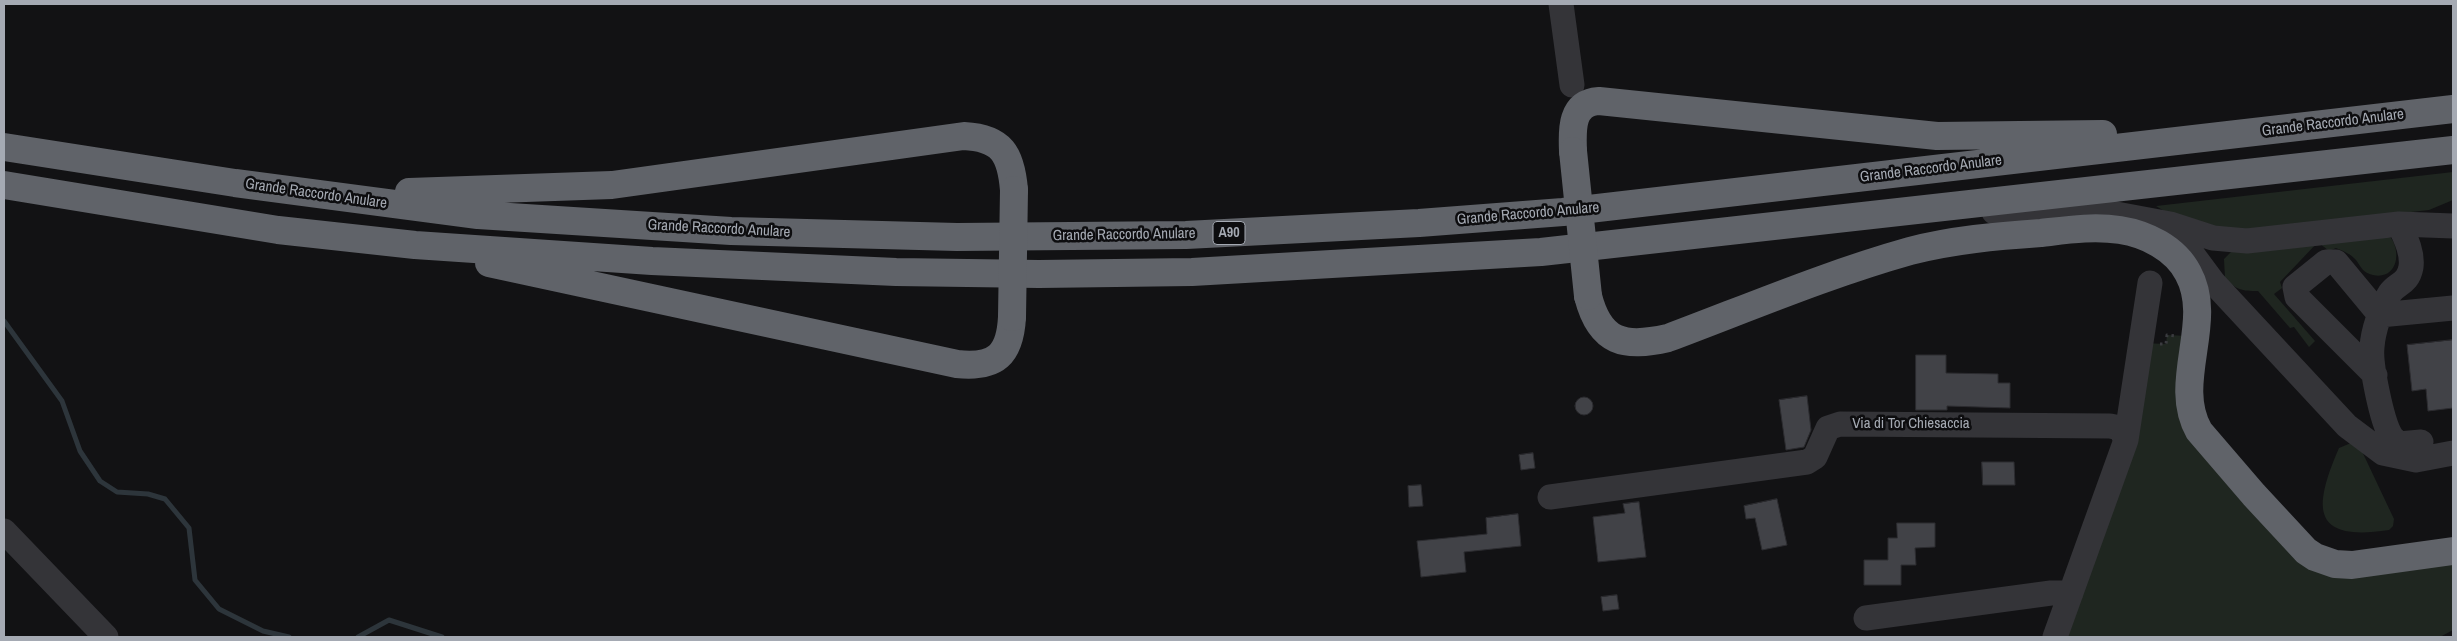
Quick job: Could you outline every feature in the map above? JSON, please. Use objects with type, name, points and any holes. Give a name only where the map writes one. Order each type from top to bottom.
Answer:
[{"type":"highway","points":[[2247,133],[1937,136],[1599,101],[1587,104],[1578,110],[1574,126],[1573,151],[1588,296],[1599,325],[1610,337],[1622,341],[1645,342],[1668,338],[1871,262],[1912,250],[2011,235],[2104,228],[2147,238],[2164,247],[2178,259],[2188,272],[2194,287],[2195,336],[2188,391],[2193,421],[2199,431],[2254,495],[2306,550],[2325,561],[2344,565],[2453,551]]},
{"type":"highway","name":"Grande Raccordo Anulare","points":[[4,146],[308,192],[478,215],[732,231],[957,238],[1186,235],[1419,223],[1562,212],[2453,109]]},
{"type":"highway","points":[[308,192],[464,191],[612,185],[964,136],[987,140],[1001,147],[1012,168],[1014,190],[1010,340],[1003,353],[997,358],[980,365],[957,364],[558,279],[415,245]]},
{"type":"highway","points":[[4,186],[278,230],[415,245],[652,261],[896,272],[1039,274],[1192,272],[1541,252],[2453,150]]},
{"type":"street","points":[[1561,4],[1572,85]]},
{"type":"street","points":[[1892,212],[2070,210],[2116,213],[2170,224],[2213,238],[2247,241],[2398,224],[2453,226]]},
{"type":"street","points":[[2170,224],[2213,282],[2347,426],[2383,453],[2416,460],[2453,453]]},
{"type":"street","points":[[2398,224],[2409,246],[2411,267],[2405,282],[2391,292],[2380,316],[2371,348],[2385,423],[2392,438],[2399,444],[2453,440]]},
{"type":"street","points":[[2375,375],[2297,297],[2295,287],[2326,262],[2336,262],[2380,316]]},
{"type":"street","points":[[2056,637],[2126,440],[2150,283]]},
{"type":"street","points":[[2380,316],[2453,308]]},
{"type":"street","name":"Via di Tor Chiesaccia","points":[[1550,497],[1807,462],[1815,457],[1828,428],[1840,424],[2110,426],[2120,428],[2126,440]]},
{"type":"street","points":[[4,531],[106,637]]},
{"type":"street","points":[[1866,618],[2051,593],[2071,593]]},
{"type":"path","points":[[2142,343],[2166,344],[2167,335],[2195,336]]},
{"type":"shaded area","points":[[2453,172],[2453,200],[2429,210],[2249,230],[2207,227],[2174,217],[2156,206]]},
{"type":"shaded area","points":[[2376,234],[2391,238],[2396,251],[2395,264],[2387,274],[2381,276],[2367,273],[2349,254],[2336,248],[2329,251],[2318,242],[2280,282],[2282,288],[2274,294],[2315,341],[2309,347],[2294,327],[2290,328],[2258,291],[2240,289],[2225,278],[2224,259],[2233,250]]},
{"type":"shaded area","points":[[2167,335],[2188,336],[2190,410],[2325,561],[2453,551],[2453,630],[2440,637],[2056,637],[2142,343],[2166,344]]},
{"type":"shaded area","points":[[2351,443],[2359,445],[2394,519],[2393,526],[2389,530],[2345,531],[2332,525],[2325,516],[2323,503],[2330,469],[2339,448]]},
{"type":"building","points":[[2453,340],[2453,408],[2428,411],[2426,389],[2412,391],[2407,345]]},
{"type":"building","points":[[1916,355],[1946,355],[1946,373],[1998,374],[1998,383],[2010,383],[2010,408],[1947,406],[1947,410],[1916,410]]},
{"type":"building","points":[[1807,396],[1811,430],[1804,447],[1786,450],[1779,400]]},
{"type":"building","points":[[1584,397],[1590,400],[1593,406],[1590,412],[1584,415],[1578,412],[1575,406],[1578,400]]},
{"type":"building","points":[[1533,453],[1535,468],[1521,470],[1519,455]]},
{"type":"building","points":[[1982,462],[2014,462],[2015,485],[1983,485]]},
{"type":"building","points":[[1421,485],[1423,506],[1409,507],[1408,486]]},
{"type":"building","points":[[1777,499],[1787,545],[1762,550],[1755,518],[1746,519],[1744,506]]},
{"type":"building","points":[[1639,502],[1646,557],[1598,562],[1593,517],[1625,513],[1623,504]]},
{"type":"building","points":[[1518,514],[1521,546],[1464,552],[1466,572],[1421,577],[1417,541],[1487,534],[1486,518]]},
{"type":"building","points":[[1897,523],[1935,523],[1935,547],[1915,548],[1916,565],[1901,565],[1901,585],[1864,585],[1864,560],[1888,560],[1888,538],[1897,538]]},
{"type":"building","points":[[1617,595],[1619,609],[1603,611],[1601,597]]},
{"type":"waterway","points":[[4,321],[62,401],[80,451],[100,481],[117,492],[148,494],[165,499],[189,528],[195,580],[219,609],[263,631],[289,637]]},
{"type":"waterway","points":[[358,637],[389,620],[442,637]]}]
